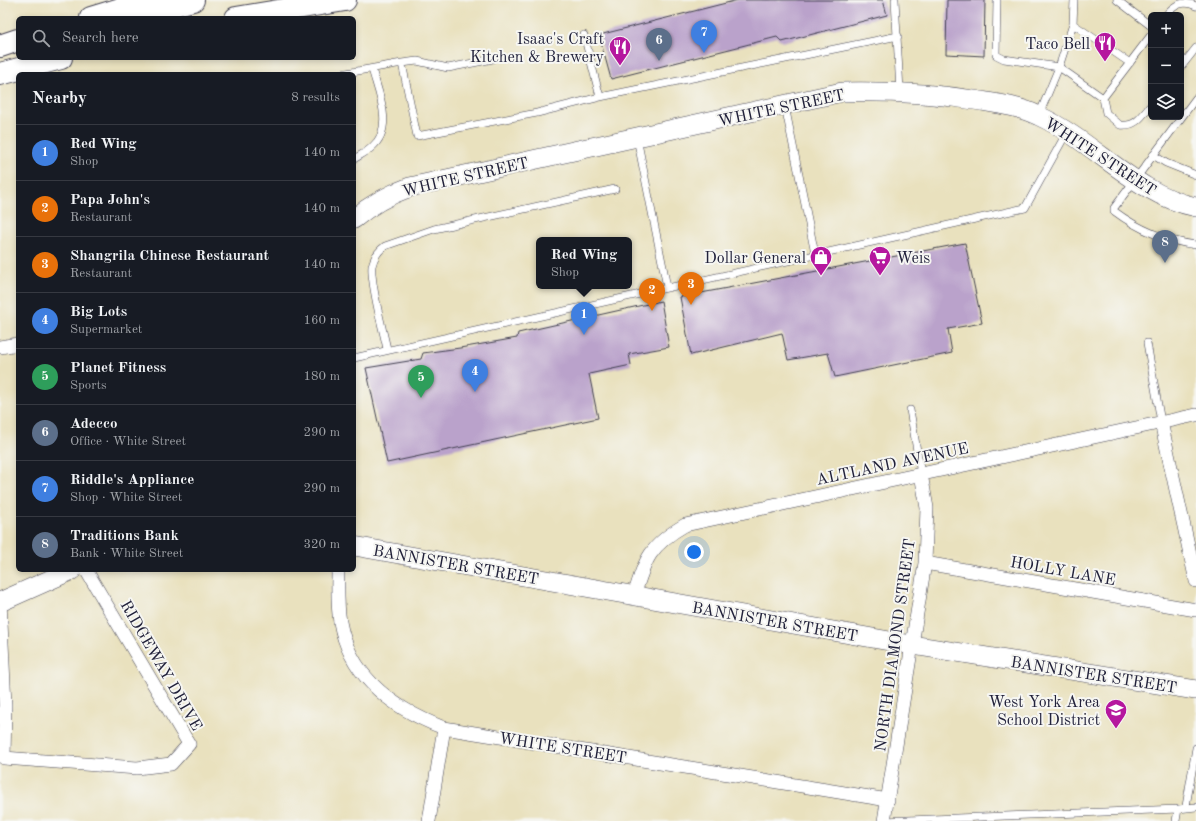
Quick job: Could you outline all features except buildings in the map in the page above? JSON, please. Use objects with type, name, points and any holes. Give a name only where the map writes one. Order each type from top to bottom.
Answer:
[{"type":"highway","points":[[98,16],[150,0]]},
{"type":"highway","points":[[133,16],[193,0]]},
{"type":"highway","points":[[225,16],[287,0]]},
{"type":"highway","points":[[248,16],[345,0]]},
{"type":"highway","points":[[0,46],[16,41]]},
{"type":"highway","points":[[0,52],[16,48]]},
{"type":"highway","points":[[0,74],[53,60]]},
{"type":"street","name":"WHITE STREET","points":[[356,218],[367,208],[389,194],[410,187],[842,92],[900,91],[953,96],[1006,105],[1039,115],[1068,132],[1159,194],[1184,205],[1196,207]]},
{"type":"street","points":[[0,347],[16,344]]},
{"type":"street","name":"ALTLAND AVENUE","points":[[634,596],[642,568],[649,555],[658,544],[672,532],[685,525],[1196,415]]},
{"type":"street","points":[[1161,422],[1191,530],[1196,581]]},
{"type":"street","name":"NORTH DIAMOND STREET","points":[[884,821],[925,563],[927,508],[921,474]]},
{"type":"street","name":"BANNISTER STREET","points":[[356,546],[912,645],[1196,690]]},
{"type":"street","name":"HOLLY LANE","points":[[925,563],[1196,610]]},
{"type":"street","points":[[0,602],[68,572]]},
{"type":"street","name":"RIDGEWAY DRIVE","points":[[0,602],[5,705],[4,758],[137,768],[171,764],[189,744],[87,572]]},
{"type":"street","name":"WHITE STREET","points":[[338,572],[340,623],[354,661],[376,688],[400,708],[421,719],[444,728],[888,800]]},
{"type":"street","points":[[430,821],[444,728]]},
{"type":"lane","points":[[895,0],[900,91]]},
{"type":"lane","points":[[997,0],[996,55],[1004,59],[1059,67],[1103,98],[1106,113],[1120,125],[1133,124],[1139,120],[1148,109]]},
{"type":"lane","points":[[1039,115],[1059,67],[1074,24],[1074,0]]},
{"type":"lane","points":[[1117,0],[1148,24]]},
{"type":"lane","points":[[1168,12],[1174,5],[1185,1],[1196,6]]},
{"type":"lane","points":[[1074,24],[1130,63]]},
{"type":"lane","points":[[584,35],[600,97]]},
{"type":"lane","points":[[402,63],[417,136],[537,113],[600,97],[898,36]]},
{"type":"lane","points":[[1103,98],[1148,39]]},
{"type":"lane","points":[[1184,63],[1196,48]]},
{"type":"lane","points":[[351,72],[417,61],[448,68],[493,59]]},
{"type":"lane","points":[[356,158],[373,146],[384,128],[382,107],[372,68]]},
{"type":"lane","points":[[1196,98],[1114,208],[1114,211],[1142,229],[1185,244],[1196,246]]},
{"type":"lane","points":[[785,105],[815,254]]},
{"type":"lane","points":[[356,357],[387,349],[1025,208],[1068,132]]},
{"type":"lane","points":[[637,138],[667,287]]},
{"type":"lane","points":[[1153,155],[1166,163],[1196,175]]},
{"type":"lane","points":[[387,349],[372,276],[374,258],[385,246],[434,229],[615,188]]},
{"type":"lane","points":[[1147,343],[1161,422]]},
{"type":"lane","points":[[910,410],[921,474]]},
{"type":"lane","points":[[1186,806],[1196,748]]},
{"type":"lane","points":[[884,821],[1178,809],[1186,806],[1196,806]]},
{"type":"lane","points":[[1176,821],[1178,809]]},
{"type":"place","name":"Riddle's Appliance","points":[[704,53]]},
{"type":"place","name":"Adecco","points":[[659,61]]},
{"type":"place","name":"Taco Bell","points":[[1105,62]]},
{"type":"place","name":"Isaac's Craft Kitchen & Brewery","points":[[620,66]]},
{"type":"place","name":"Traditions Bank","points":[[1165,263]]},
{"type":"place","name":"Dollar General","points":[[821,276]]},
{"type":"place","name":"Weis","points":[[880,276]]},
{"type":"place","name":"Shangrila Chinese Restaurant","points":[[691,305]]},
{"type":"place","name":"Papa John's","points":[[652,311]]},
{"type":"place","name":"Red Wing","points":[[584,335]]},
{"type":"place","name":"Big Lots","points":[[475,392]]},
{"type":"place","name":"Planet Fitness","points":[[421,398]]},
{"type":"place","name":"West York Area School District","points":[[1116,730]]}]
